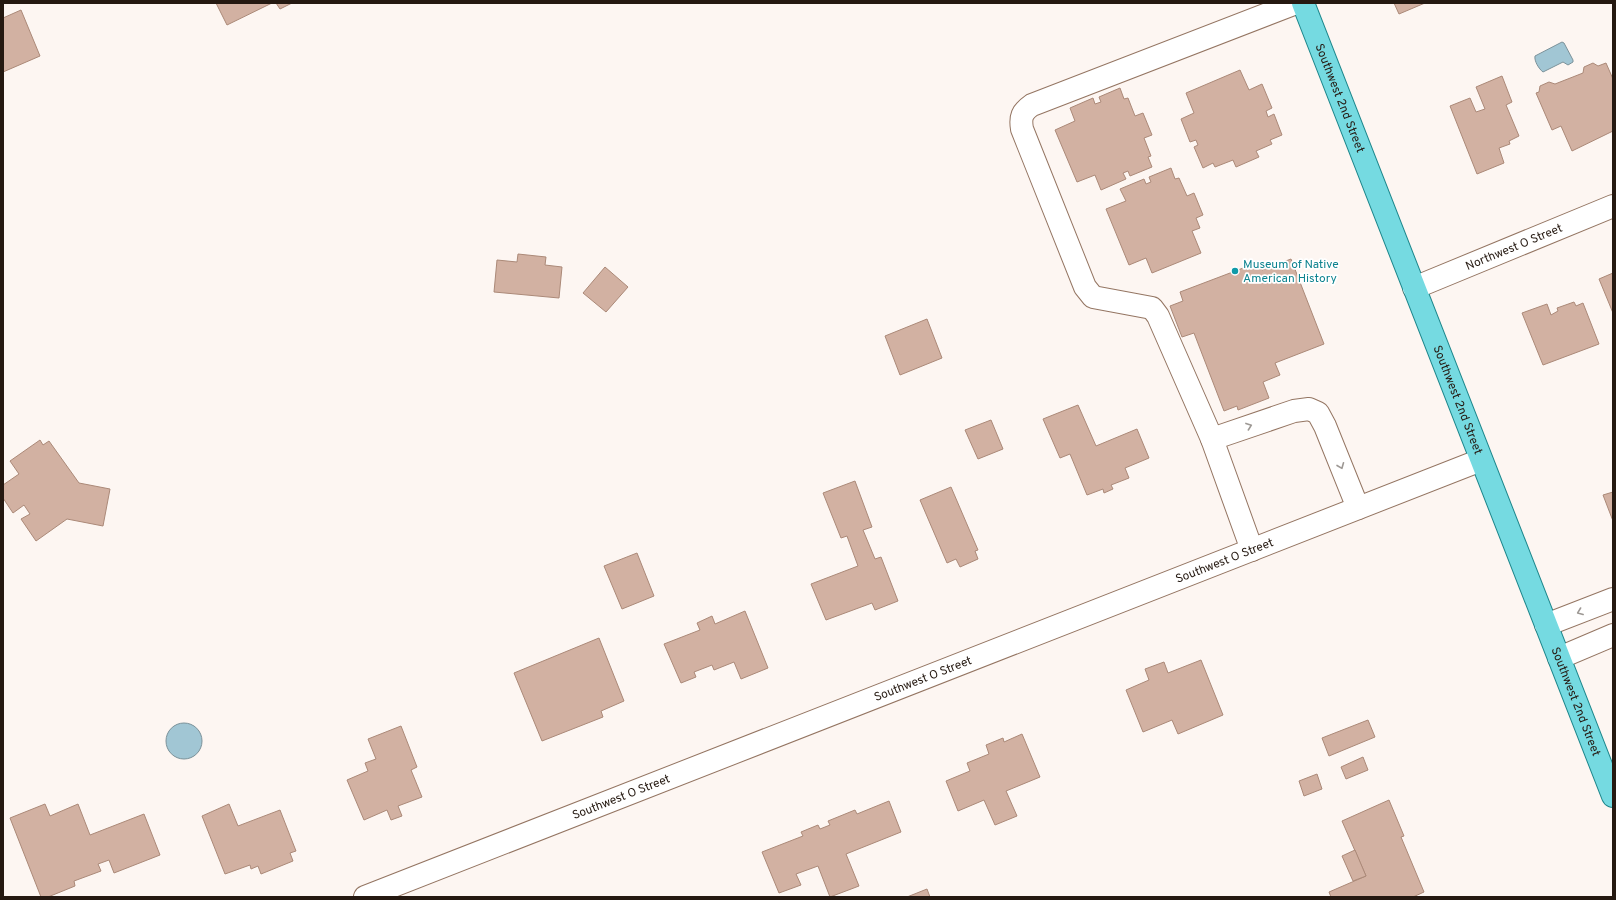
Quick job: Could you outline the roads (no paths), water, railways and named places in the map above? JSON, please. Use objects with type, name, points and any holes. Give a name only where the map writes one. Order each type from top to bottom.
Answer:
[{"type":"main road","name":"Southwest 2nd Street","points":[[1303,3],[1613,796]]},
{"type":"street","points":[[1252,550],[1212,439],[1158,316],[1152,308],[1093,297],[1085,287],[1022,129],[1021,120],[1024,111],[1032,105],[1296,3]]},
{"type":"street","name":"Northwest O Street","points":[[1414,288],[1613,206]]},
{"type":"street","points":[[1212,439],[1294,411],[1309,409],[1318,413],[1325,426],[1358,508]]},
{"type":"street","name":"Southwest O Street","points":[[365,897],[1481,460]]},
{"type":"street","points":[[1546,625],[1613,599]]},
{"type":"street","points":[[1559,658],[1613,635]]},
{"type":"water","points":[[1562,42],[1564,43],[1573,62],[1568,65],[1563,62],[1543,72],[1537,65],[1535,56]]},
{"type":"water","points":[[188,723],[197,728],[201,734],[201,748],[197,754],[188,759],[180,759],[171,754],[167,748],[166,737],[171,728],[177,724]]},
{"type":"place","name":"Museum of Native American History","points":[[1235,271]]}]
